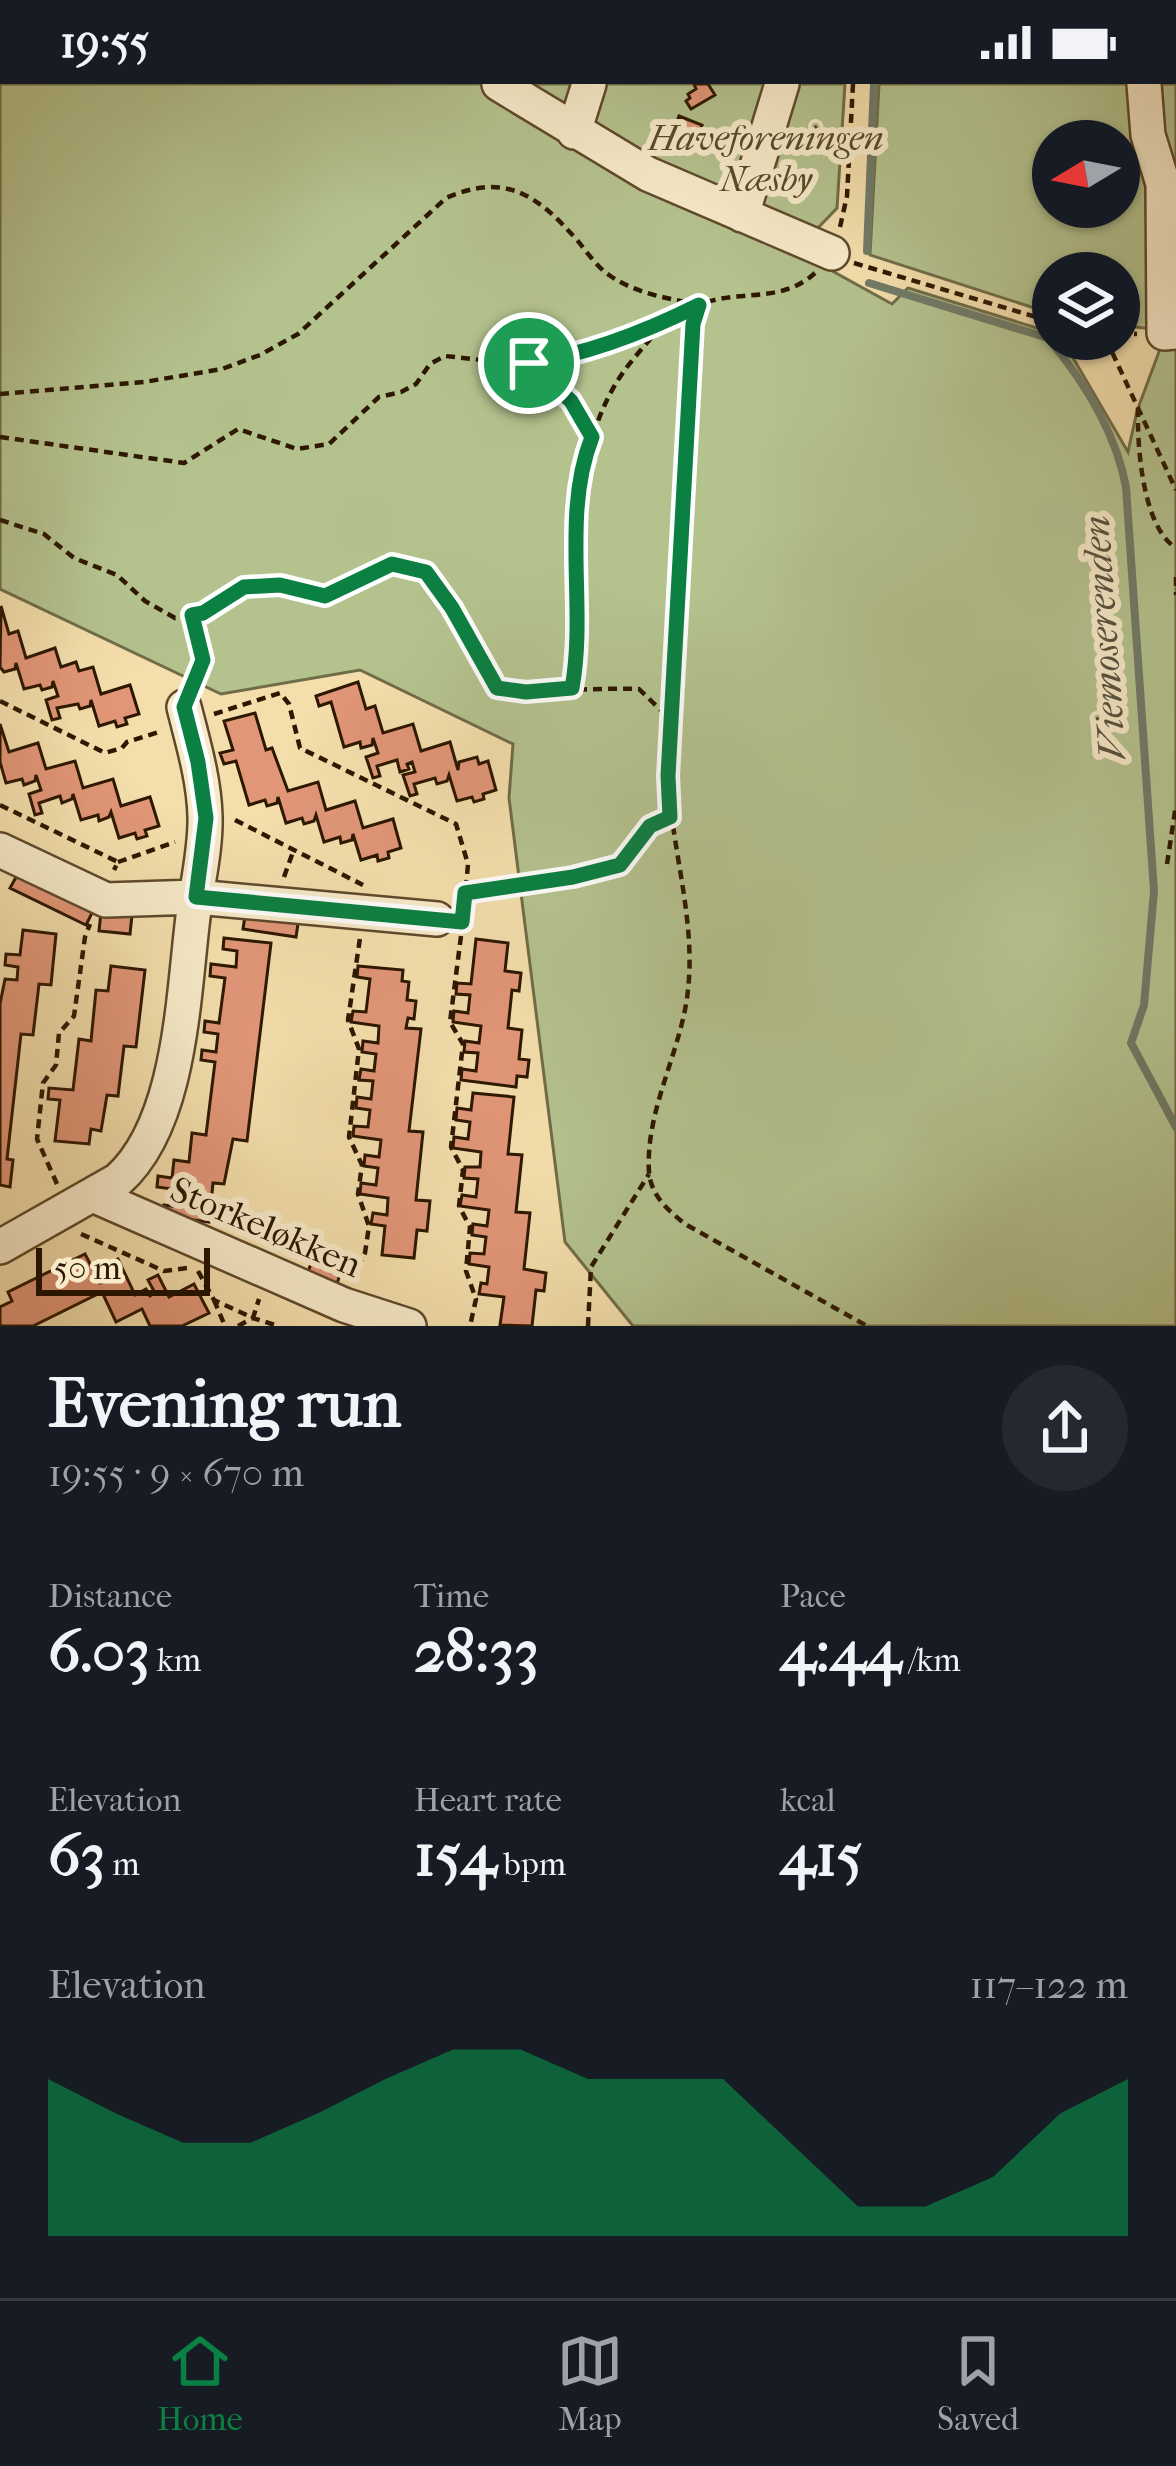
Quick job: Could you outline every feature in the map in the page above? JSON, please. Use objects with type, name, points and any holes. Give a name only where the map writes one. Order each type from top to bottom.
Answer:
[{"type":"street","points":[[499,84],[648,175],[832,253]]},
{"type":"street","points":[[574,132],[589,84]]},
{"type":"street","points":[[742,215],[782,84]]},
{"type":"street","points":[[1144,84],[1148,135],[1163,184],[1170,333]]},
{"type":"street","name":"Storkeløkken","points":[[0,1247],[82,1203],[133,1167],[157,1121],[175,1060],[196,897],[212,822],[198,762],[194,715]]},
{"type":"street","points":[[0,850],[102,898],[196,897],[437,920]]},
{"type":"street","name":"Storkeløkken","points":[[82,1203],[409,1326]]},
{"type":"path","points":[[0,437],[184,463],[238,429],[297,449],[329,444],[379,397],[416,384],[430,364],[446,356],[529,363],[580,352],[714,299],[776,296],[811,277],[832,253],[848,196],[853,84]]},
{"type":"path","points":[[0,394],[144,382],[222,369],[260,355],[298,334],[446,198],[470,188],[502,186],[526,193],[556,217],[605,273],[637,291],[699,305]]},
{"type":"path","points":[[832,253],[1032,315]]},
{"type":"path","points":[[588,1326],[591,1267],[649,1174],[656,1122],[688,993],[691,944],[670,817],[671,720],[693,324],[699,305]]},
{"type":"path","points":[[572,688],[578,656],[579,505],[592,437],[615,384],[665,322]]},
{"type":"path","points":[[1116,360],[1176,490]]},
{"type":"path","points":[[529,363],[571,401],[592,437]]},
{"type":"path","points":[[1138,404],[1137,446],[1152,512],[1167,542],[1176,548]]},
{"type":"path","points":[[0,520],[44,534],[74,558],[117,575],[145,601],[175,617],[203,613],[244,587],[280,585],[325,596],[392,564],[426,572],[497,688],[526,692],[639,688],[671,720]]},
{"type":"path","points":[[1176,577],[1176,595]]},
{"type":"path","points":[[192,615],[203,660],[194,715]]},
{"type":"path","points":[[0,700],[105,753],[194,715],[280,694],[290,704],[300,748],[456,824],[468,864],[450,1022],[463,1044],[451,1147],[463,1170],[459,1206],[470,1227],[466,1271],[476,1299],[470,1326]]},
{"type":"path","points":[[0,805],[118,862]]},
{"type":"path","points":[[1167,864],[1176,805]]},
{"type":"path","points":[[465,893],[620,865],[650,826],[670,817]]},
{"type":"path","points":[[225,1326],[200,1272],[190,1268],[164,1271],[81,1234],[82,1203],[38,1139],[44,1083],[56,1065],[59,1034],[74,1016],[85,937],[118,862],[212,822],[363,883],[348,1021],[359,1048],[349,1137],[362,1165],[358,1194],[369,1226],[365,1253],[344,1305]]},
{"type":"path","points":[[649,1174],[660,1203],[685,1224],[867,1326]]},
{"type":"path","points":[[214,1300],[278,1326]]},
{"type":"path","points":[[238,1326],[253,1318]]},
{"type":"green space","name":"Haveforeningen Næsby","points":[[0,84],[845,84],[837,208],[796,251],[892,304],[908,288],[1032,326],[1032,360],[1074,360],[1128,452],[1137,411],[1163,341],[1176,339],[1176,1326],[633,1326],[565,1242],[509,798],[513,744],[360,670],[221,694],[0,589]]},
{"type":"green space","points":[[879,84],[1176,84],[1176,332],[1140,328],[1140,252],[1032,252],[1032,307],[870,255]]},
{"type":"building","points":[[694,84],[708,84],[715,95],[691,109],[686,101],[696,89]]},
{"type":"building","points":[[679,116],[702,125],[693,150],[672,135]]},
{"type":"building","points":[[1,606],[9,634],[18,631],[26,658],[55,648],[61,667],[76,662],[79,671],[93,667],[101,694],[130,685],[139,714],[125,718],[127,724],[117,727],[115,721],[99,726],[91,700],[90,706],[80,709],[78,704],[57,708],[60,718],[52,720],[46,700],[58,696],[53,681],[52,687],[42,690],[40,685],[24,689],[16,663],[15,669],[4,672],[0,667]]},
{"type":"building","points":[[358,682],[366,709],[375,706],[383,733],[413,724],[421,751],[450,742],[458,770],[459,762],[477,757],[479,764],[488,761],[496,790],[474,802],[472,797],[457,801],[449,775],[437,784],[435,778],[414,784],[417,794],[410,796],[403,775],[415,772],[412,762],[400,772],[397,760],[377,766],[380,776],[373,778],[366,757],[378,753],[373,738],[372,745],[361,748],[360,742],[344,747],[331,702],[319,706],[316,696]]},
{"type":"building","points":[[255,713],[266,750],[272,748],[288,791],[318,782],[326,810],[355,801],[363,828],[393,819],[401,848],[388,852],[389,858],[378,861],[377,855],[361,860],[353,834],[352,840],[341,843],[340,837],[324,842],[316,815],[304,824],[302,818],[286,823],[278,797],[277,803],[267,806],[265,800],[249,805],[236,761],[224,764],[220,753],[233,750],[224,721]]},
{"type":"building","points":[[0,724],[9,752],[38,743],[46,769],[75,761],[83,788],[113,779],[121,806],[150,797],[159,826],[145,830],[147,836],[137,839],[135,833],[119,838],[111,812],[99,821],[98,815],[81,820],[73,794],[62,803],[60,796],[39,803],[42,813],[35,815],[29,794],[41,790],[36,775],[35,781],[24,785],[22,779],[6,783],[0,762]]},
{"type":"building","points":[[20,870],[95,907],[86,925],[10,888]]},
{"type":"building","points":[[246,909],[299,917],[296,937],[243,929]]},
{"type":"building","points":[[101,912],[132,915],[130,934],[99,931]]},
{"type":"building","points":[[23,930],[56,934],[51,985],[39,984],[33,1035],[21,1034],[7,1159],[13,1160],[10,1187],[0,1185],[0,1004],[5,979],[17,980],[18,967],[5,965],[6,954],[20,955]]},
{"type":"building","points":[[224,938],[271,943],[247,1141],[233,1139],[224,1184],[213,1183],[209,1222],[163,1216],[164,1205],[178,1207],[180,1190],[157,1187],[158,1176],[172,1178],[174,1160],[189,1162],[192,1133],[206,1135],[215,1062],[201,1060],[202,1050],[216,1052],[218,1034],[204,1032],[205,1021],[219,1023],[225,978],[210,976],[211,964],[236,967],[237,951],[223,949]]},
{"type":"building","points":[[476,939],[508,943],[505,971],[521,973],[519,991],[512,990],[508,1028],[522,1030],[519,1059],[529,1060],[527,1077],[517,1076],[516,1087],[461,1080],[462,1069],[476,1071],[478,1053],[464,1052],[465,1041],[479,1043],[481,1026],[453,1022],[454,1011],[468,1013],[470,995],[456,994],[457,983],[471,984]]},
{"type":"building","points":[[111,966],[145,970],[136,1047],[124,1046],[118,1096],[107,1095],[101,1131],[91,1129],[89,1144],[55,1141],[60,1100],[48,1099],[49,1088],[73,1090],[79,1039],[91,1041],[96,990],[108,991]]},
{"type":"building","points":[[358,966],[403,970],[402,981],[409,982],[407,1000],[416,1001],[414,1019],[408,1018],[406,1028],[421,1029],[409,1131],[423,1132],[416,1200],[430,1201],[427,1231],[417,1230],[414,1258],[382,1255],[385,1226],[371,1224],[373,1213],[387,1215],[388,1198],[360,1194],[361,1183],[376,1185],[378,1168],[364,1166],[365,1155],[379,1157],[381,1140],[353,1136],[354,1126],[368,1127],[370,1110],[356,1108],[357,1097],[371,1099],[373,1081],[359,1080],[361,1069],[374,1071],[376,1054],[362,1052],[363,1041],[378,1043],[379,1026],[351,1022],[353,1011],[366,1012],[370,979],[357,977]]},
{"type":"building","points":[[473,1093],[514,1097],[508,1154],[522,1155],[516,1212],[530,1213],[524,1269],[546,1273],[544,1291],[536,1290],[532,1326],[500,1325],[504,1297],[479,1294],[481,1283],[487,1284],[489,1267],[469,1264],[470,1253],[484,1254],[486,1237],[472,1235],[473,1224],[487,1226],[489,1210],[460,1206],[462,1195],[476,1197],[478,1179],[464,1178],[465,1167],[480,1167],[481,1152],[453,1148],[454,1137],[468,1139],[470,1122],[456,1120],[457,1108],[471,1110]]},
{"type":"building","points":[[85,1254],[100,1283],[115,1276],[108,1264],[118,1259],[135,1295],[146,1289],[150,1296],[155,1293],[148,1280],[158,1275],[169,1297],[194,1284],[209,1313],[182,1326],[150,1326],[142,1309],[116,1322],[102,1292],[33,1326],[0,1326],[0,1307],[12,1301],[8,1292]]},
{"type":"building","points":[[312,1261],[341,1271],[335,1290],[305,1280]]},
{"type":"waterway","name":"Viemoserenden","points":[[867,251],[874,84]]},
{"type":"waterway","name":"Viemoserenden","points":[[869,283],[1048,338],[1074,371],[1115,447],[1126,487],[1154,891],[1144,1005],[1131,1043],[1176,1127]]},
{"type":"route","points":[[699,305],[693,324],[668,776],[670,817],[650,826],[620,865],[465,893],[462,922],[196,897],[206,818],[184,707],[203,660],[192,615],[244,587],[280,585],[325,596],[392,564],[426,572],[497,688],[526,692],[572,688],[578,656],[579,505],[592,437],[571,401],[529,363],[616,342],[699,305]]}]
